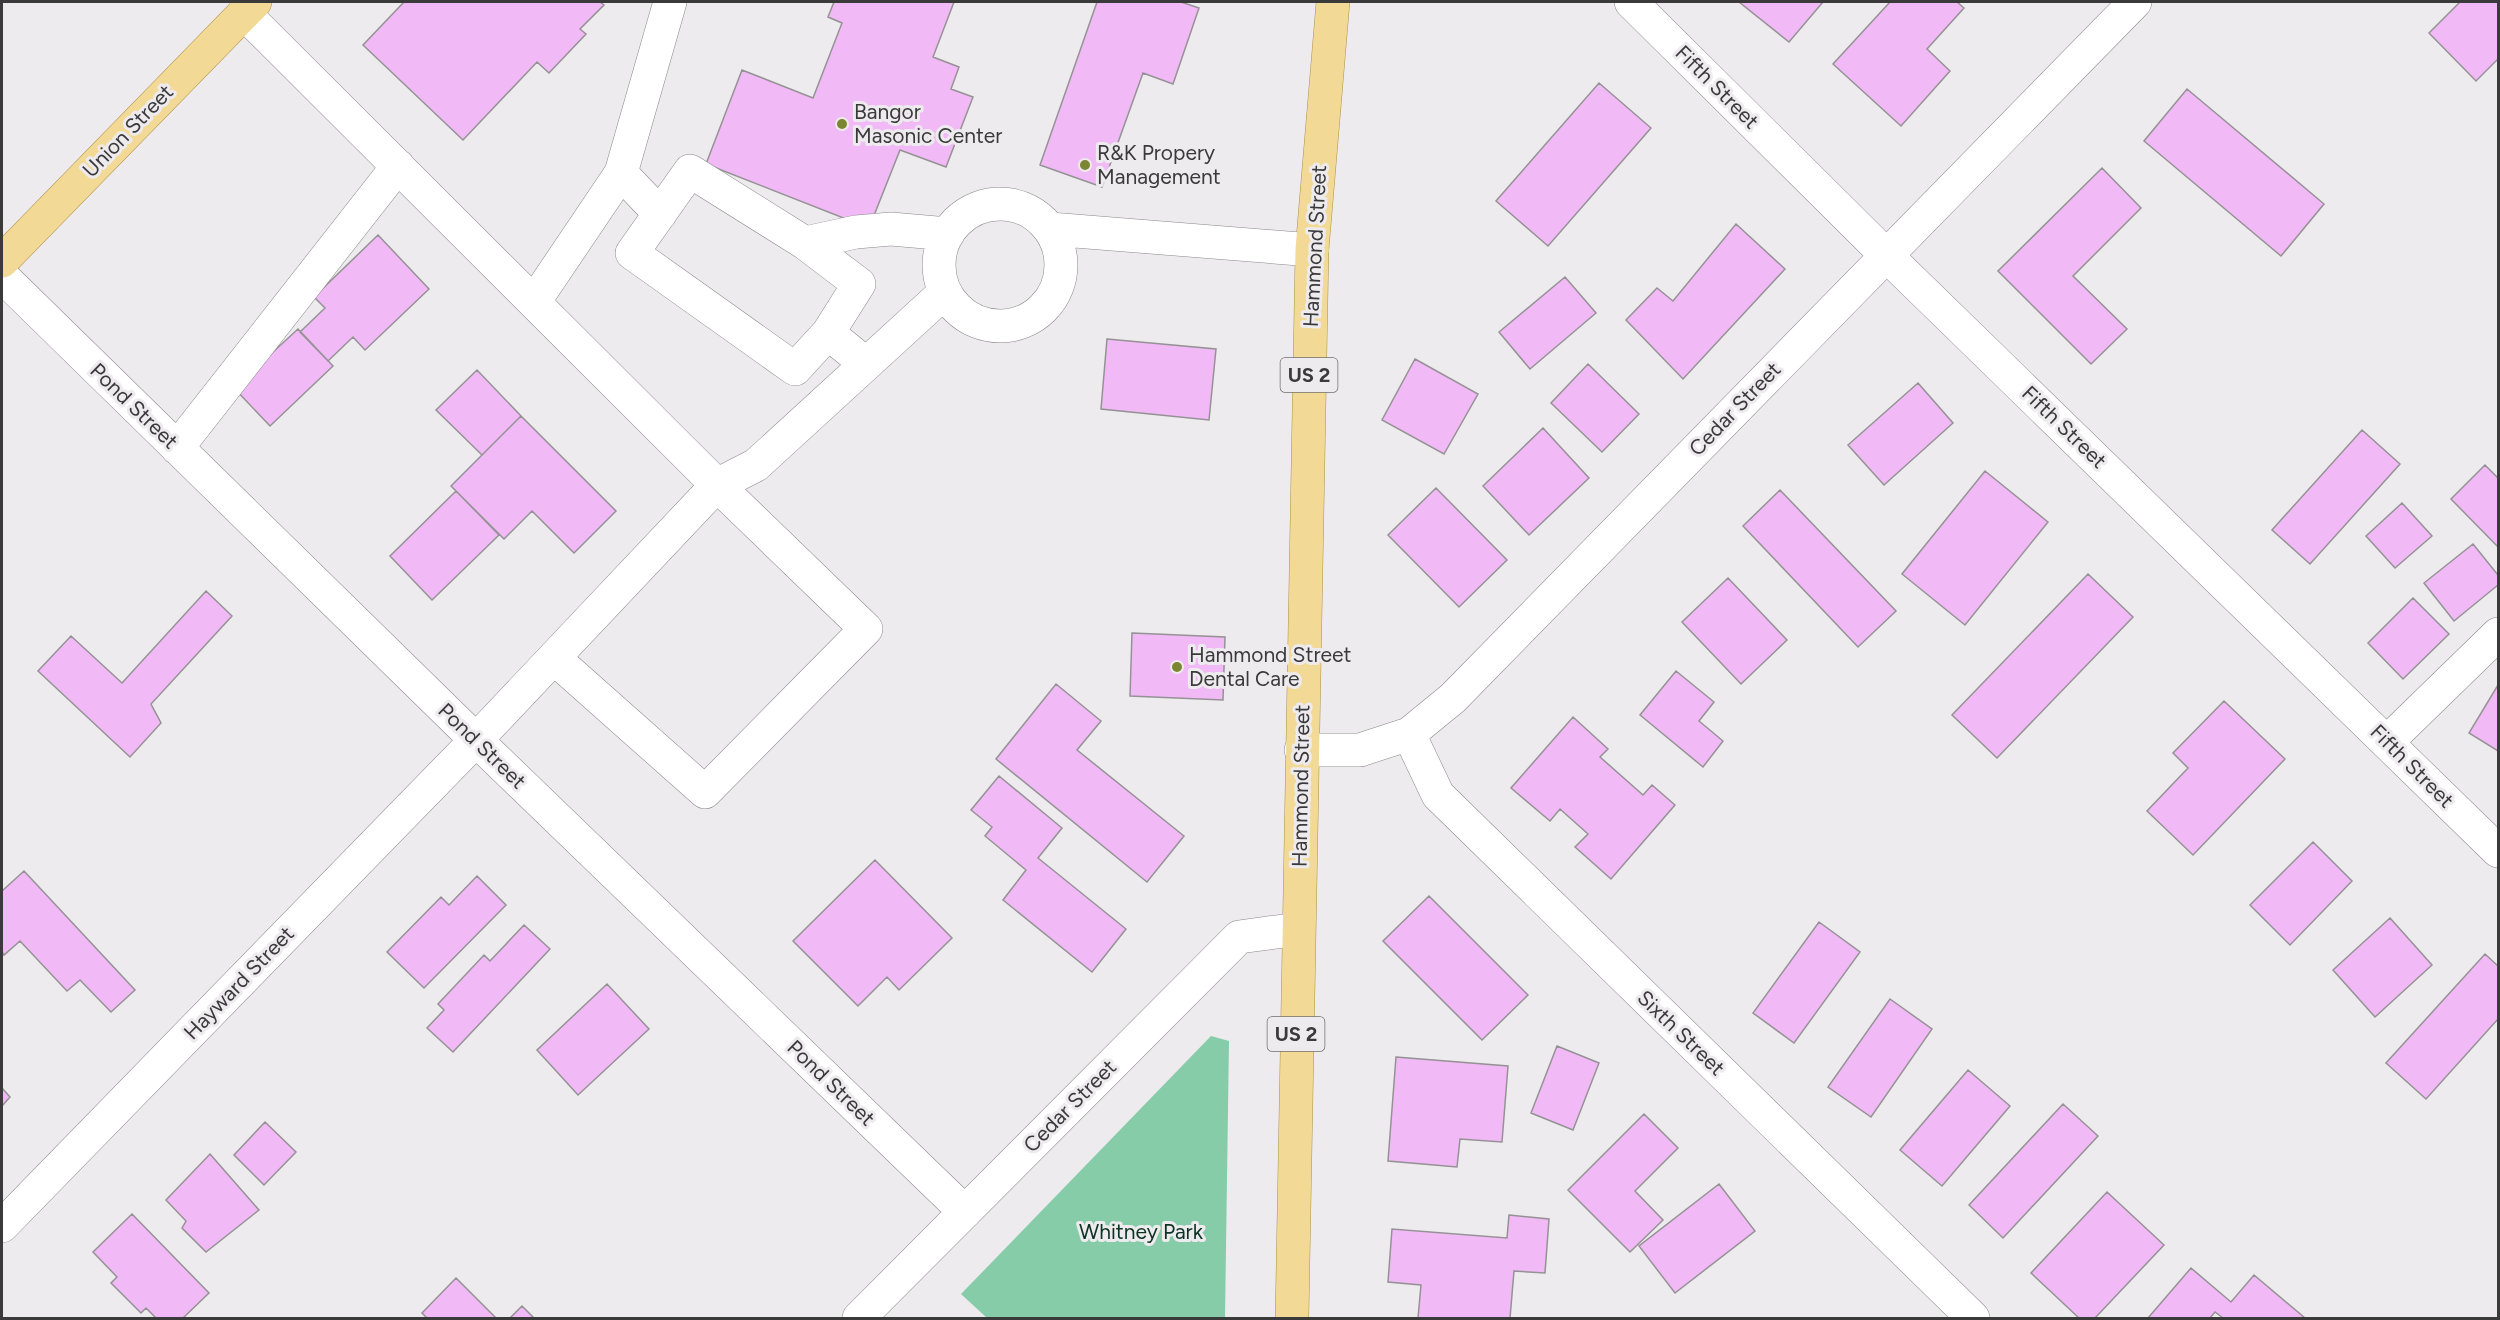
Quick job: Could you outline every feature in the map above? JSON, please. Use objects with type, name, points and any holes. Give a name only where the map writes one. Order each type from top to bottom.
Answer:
[{"type":"main road","name":"Hammond Street","points":[[1292,1318],[1312,250],[1333,2]]},
{"type":"main road","name":"Union Street","points":[[2,261],[250,7]]},
{"type":"street","points":[[534,302],[621,173],[670,2]]},
{"type":"street","name":"Fifth Street","points":[[1631,2],[1886,255],[2499,851]]},
{"type":"street","name":"Cedar Street","points":[[1301,750],[1360,750],[1409,734],[1453,699],[2135,2]]},
{"type":"street","points":[[250,7],[398,166],[717,485],[866,629],[705,792],[554,658]]},
{"type":"street","points":[[177,448],[398,166]]},
{"type":"street","points":[[690,171],[805,243],[859,284],[828,333],[795,369],[632,254],[660,214],[690,171]]},
{"type":"street","points":[[621,173],[660,214]]},
{"type":"street","points":[[998,204],[1017,206],[1026,211],[1050,229],[1059,247],[1062,267],[1057,287],[1047,305],[1032,318],[1012,326],[992,326],[973,320],[956,309],[945,292],[939,272],[940,252],[948,234],[960,218],[978,208],[998,204]]},
{"type":"street","points":[[805,243],[856,232],[891,229],[948,234]]},
{"type":"street","points":[[1050,229],[1312,250]]},
{"type":"street","name":"Pond Street","points":[[2,276],[476,740],[965,1212]]},
{"type":"street","name":"Hayward Street","points":[[2,1226],[476,740],[717,485],[756,465],[945,292]]},
{"type":"street","points":[[828,333],[866,364]]},
{"type":"street","points":[[2388,741],[2499,634]]},
{"type":"street","name":"Sixth Street","points":[[1409,734],[1438,795],[1973,1318]]},
{"type":"street","name":"Cedar Street","points":[[859,1318],[1239,937],[1298,929]]},
{"type":"green space","name":"Whitney Park","points":[[1211,1036],[1229,1041],[1225,1318],[987,1318],[961,1294]]},
{"type":"building","points":[[404,2],[600,2],[604,5],[580,29],[586,34],[549,73],[537,62],[463,140],[363,45]]},
{"type":"building","name":"Bangor Masonic Center","points":[[834,2],[954,2],[933,57],[959,67],[951,89],[973,97],[946,167],[900,150],[869,228],[706,164],[742,70],[813,98],[842,23],[828,17]]},
{"type":"building","points":[[1097,2],[1181,2],[1199,8],[1173,84],[1143,73],[1102,187],[1040,165]]},
{"type":"building","points":[[1739,2],[1823,2],[1789,42]]},
{"type":"building","points":[[1890,2],[1957,2],[1964,8],[1927,49],[1950,71],[1901,126],[1833,64]]},
{"type":"building","points":[[2460,2],[2498,2],[2498,59],[2476,81],[2429,33]]},
{"type":"building","points":[[1599,83],[1651,128],[1548,246],[1496,201]]},
{"type":"building","points":[[2187,89],[2324,204],[2281,256],[2144,141]]},
{"type":"building","points":[[2102,168],[2141,208],[2073,276],[2127,329],[2091,364],[1998,271]]},
{"type":"building","points":[[1736,224],[1785,269],[1683,379],[1626,320],[1657,288],[1673,301]]},
{"type":"building","points":[[378,235],[429,289],[365,350],[353,337],[328,361],[300,332],[325,308],[314,297]]},
{"type":"building","points":[[1565,277],[1596,313],[1530,369],[1499,332]]},
{"type":"building","points":[[298,329],[333,366],[270,426],[234,388]]},
{"type":"building","points":[[1107,339],[1216,349],[1209,420],[1101,409]]},
{"type":"building","points":[[1415,359],[1478,394],[1444,454],[1382,420]]},
{"type":"building","points":[[1588,364],[1639,414],[1602,452],[1551,403]]},
{"type":"building","points":[[477,370],[521,416],[482,455],[436,410]]},
{"type":"building","points":[[1918,383],[1953,423],[1884,485],[1848,445]]},
{"type":"building","points":[[521,416],[616,511],[574,553],[532,511],[504,539],[451,486]]},
{"type":"building","points":[[1543,428],[1589,478],[1529,535],[1483,486]]},
{"type":"building","points":[[2362,430],[2400,464],[2310,564],[2272,530]]},
{"type":"building","points":[[2485,465],[2498,478],[2498,547],[2451,499]]},
{"type":"building","points":[[1985,471],[2048,522],[1965,625],[1902,574]]},
{"type":"building","points":[[1436,488],[1507,560],[1459,607],[1388,535]]},
{"type":"building","points":[[1780,490],[1896,611],[1858,647],[1743,526]]},
{"type":"building","points":[[456,491],[499,535],[432,600],[390,556]]},
{"type":"building","points":[[2402,503],[2432,536],[2395,568],[2366,536]]},
{"type":"building","points":[[2473,544],[2498,575],[2498,585],[2454,621],[2424,583]]},
{"type":"building","points":[[2088,574],[2133,617],[1997,758],[1952,715]]},
{"type":"building","points":[[1728,578],[1787,640],[1741,684],[1682,622]]},
{"type":"building","points":[[206,591],[232,616],[151,704],[161,723],[130,757],[38,671],[71,636],[122,683]]},
{"type":"building","points":[[2413,598],[2449,634],[2403,679],[2368,643]]},
{"type":"building","name":"Hammond Street Dental Care","points":[[1132,633],[1225,637],[1223,700],[1130,696]]},
{"type":"building","points":[[1676,671],[1714,702],[1699,721],[1723,741],[1703,767],[1640,715]]},
{"type":"building","points":[[1056,684],[1101,721],[1077,750],[1184,836],[1147,882],[996,759]]},
{"type":"building","points":[[2498,685],[2498,751],[2469,733]]},
{"type":"building","points":[[2224,701],[2285,759],[2193,855],[2147,811],[2188,768],[2173,753]]},
{"type":"building","points":[[1573,717],[1608,749],[1600,757],[1643,795],[1652,785],[1675,805],[1611,879],[1575,847],[1588,834],[1560,809],[1550,821],[1511,788]]},
{"type":"building","points":[[999,776],[1062,828],[1038,858],[1126,929],[1092,972],[1003,900],[1026,870],[985,836],[992,827],[971,810]]},
{"type":"building","points":[[2313,842],[2352,881],[2290,945],[2250,905]]},
{"type":"building","points":[[875,860],[952,938],[899,990],[887,977],[858,1006],[793,941]]},
{"type":"building","points":[[24,871],[135,990],[111,1012],[80,980],[67,991],[20,941],[4,955],[2,952],[2,891]]},
{"type":"building","points":[[477,876],[506,905],[424,988],[387,952],[441,897],[449,905]]},
{"type":"building","points":[[1429,896],[1528,995],[1482,1040],[1383,941]]},
{"type":"building","points":[[2390,918],[2432,965],[2375,1017],[2333,970]]},
{"type":"building","points":[[1819,922],[1860,952],[1794,1043],[1753,1013]]},
{"type":"building","points":[[524,925],[550,949],[453,1052],[427,1028],[444,1010],[438,1004],[484,955],[490,961]]},
{"type":"building","points":[[2485,954],[2498,966],[2498,1019],[2426,1099],[2386,1063]]},
{"type":"building","points":[[607,984],[649,1029],[578,1095],[537,1050]]},
{"type":"building","points":[[1890,999],[1932,1029],[1871,1117],[1828,1087]]},
{"type":"building","points":[[1557,1046],[1599,1063],[1573,1130],[1531,1113]]},
{"type":"building","points":[[1396,1057],[1508,1066],[1502,1142],[1460,1139],[1457,1167],[1388,1161]]},
{"type":"building","points":[[1968,1070],[2010,1106],[1942,1186],[1900,1150]]},
{"type":"building","points":[[2,1088],[10,1097],[2,1106]]},
{"type":"building","points":[[2063,1104],[2098,1136],[2003,1238],[1969,1205]]},
{"type":"building","points":[[1644,1114],[1678,1148],[1635,1191],[1663,1220],[1630,1252],[1568,1190]]},
{"type":"building","points":[[265,1122],[296,1152],[264,1185],[234,1155]]},
{"type":"building","points":[[210,1154],[259,1210],[206,1252],[182,1228],[186,1221],[166,1200]]},
{"type":"building","points":[[1719,1184],[1755,1231],[1675,1293],[1639,1246]]},
{"type":"building","points":[[2107,1192],[2164,1245],[2095,1318],[2079,1318],[2031,1273]]},
{"type":"building","points":[[132,1214],[209,1293],[183,1318],[156,1318],[146,1308],[141,1313],[111,1283],[117,1277],[93,1252]]},
{"type":"building","points":[[1509,1215],[1549,1219],[1545,1273],[1514,1271],[1510,1318],[1418,1318],[1421,1285],[1388,1282],[1392,1229],[1507,1238]]},
{"type":"building","points":[[2191,1268],[2231,1302],[2254,1275],[2305,1318],[2223,1318],[2215,1312],[2210,1318],[2148,1318]]},
{"type":"building","points":[[456,1278],[496,1318],[427,1318],[422,1313]]},
{"type":"building","points":[[522,1306],[534,1318],[510,1318]]},
{"type":"place","name":"Bangor Masonic Center","points":[[842,124]]},
{"type":"place","name":"R&K Propery Management","points":[[1085,165]]},
{"type":"place","name":"Hammond Street Dental Care","points":[[1177,667]]}]
